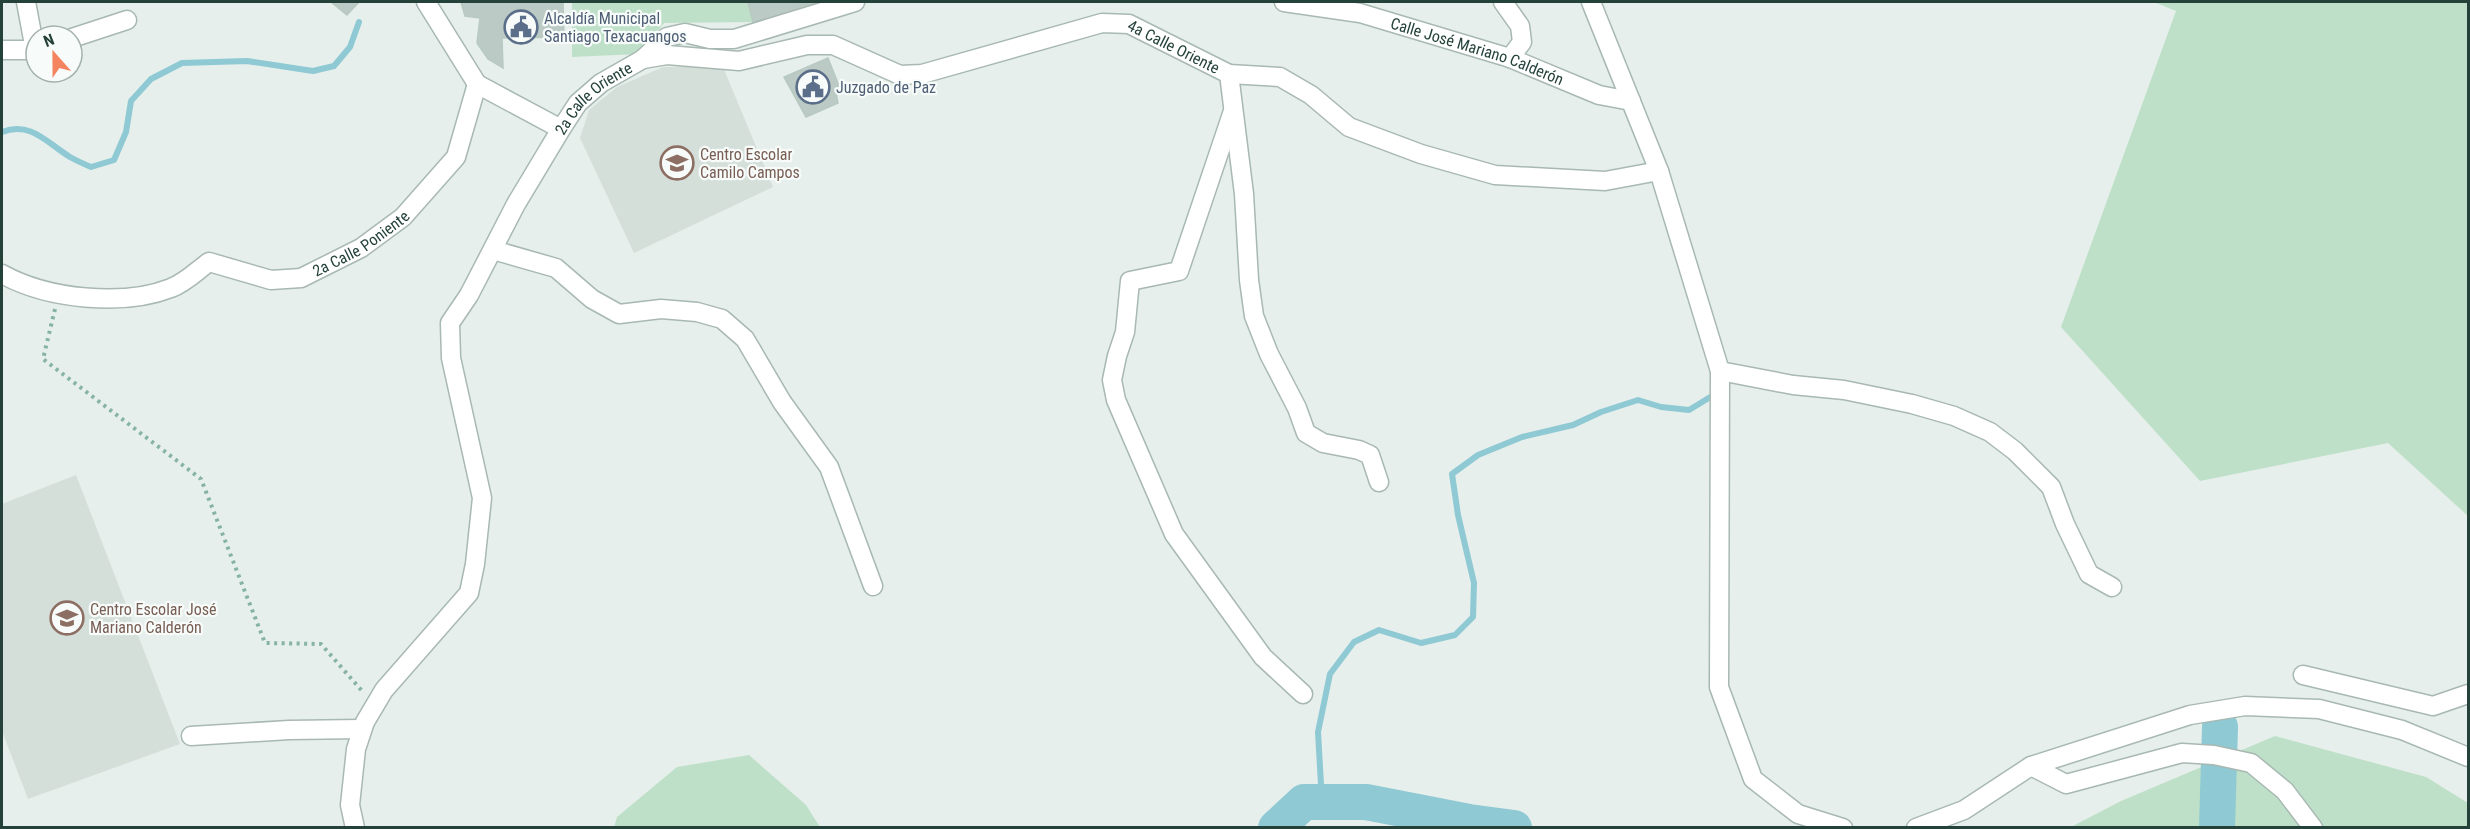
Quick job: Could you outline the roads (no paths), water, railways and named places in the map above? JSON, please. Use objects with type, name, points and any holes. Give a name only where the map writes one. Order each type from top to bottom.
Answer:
[{"type":"street","points":[[26,2],[31,24]]},
{"type":"street","points":[[426,2],[477,84],[561,129]]},
{"type":"street","name":"2a Calle Oriente","points":[[355,828],[350,805],[356,749],[362,729],[384,690],[469,593],[480,526],[482,498],[451,358],[450,324],[469,295],[516,204],[561,129],[578,103],[601,83],[643,59],[667,36],[685,33],[710,39],[734,39],[855,2]]},
{"type":"street","name":"Calle José Mariano Calderón","points":[[1284,2],[1360,13],[1510,58],[1599,95],[1631,101]]},
{"type":"street","points":[[1503,2],[1520,26],[1522,42],[1510,58]]},
{"type":"street","points":[[1591,2],[1659,171],[1720,371],[1719,687],[1753,779],[1798,814],[1843,828]]},
{"type":"street","points":[[84,34],[128,20]]},
{"type":"street","name":"4a Calle Oriente","points":[[643,59],[667,55],[739,61],[807,45],[833,45],[900,75],[922,74],[1102,23],[1129,24],[1229,74],[1280,77],[1311,95],[1349,127],[1421,154],[1495,175],[1605,181],[1659,171]]},
{"type":"street","points":[[2,50],[24,50]]},
{"type":"street","points":[[1229,74],[1244,194],[1249,280],[1254,316],[1269,354],[1297,408],[1306,434],[1323,443],[1359,450],[1370,455],[1379,482]]},
{"type":"street","name":"2a Calle Poniente","points":[[2,274],[58,294],[119,300],[172,288],[209,262],[271,280],[301,278],[361,248],[404,217],[456,158],[477,84]]},
{"type":"street","points":[[1233,111],[1179,271],[1130,281],[1125,332],[1112,380],[1120,410],[1174,534],[1263,657],[1303,694]]},
{"type":"street","points":[[493,250],[556,268],[592,299],[619,314],[661,309],[697,312],[722,319],[745,339],[782,402],[829,467],[873,586]]},
{"type":"street","points":[[1720,371],[1793,385],[1844,390],[1912,404],[1954,416],[1990,432],[2015,451],[2051,487],[2065,524],[2090,574],[2112,587]]},
{"type":"street","points":[[2302,675],[2433,706],[2469,694]]},
{"type":"street","points":[[1916,828],[1964,810],[2031,766],[2190,715],[2245,706],[2319,709],[2402,730],[2469,757]]},
{"type":"street","points":[[191,736],[289,730],[362,729]]},
{"type":"street","points":[[2031,766],[2066,784],[2182,753],[2222,757],[2251,764],[2285,791],[2313,828]]},
{"type":"waterway","points":[[2,132],[12,129],[30,131],[70,157],[91,167],[114,160],[126,132],[131,101],[151,79],[182,63],[247,61],[313,71],[334,66],[350,47],[359,22]]},
{"type":"waterway","points":[[1322,802],[1318,732],[1330,674],[1354,642],[1379,630],[1421,643],[1455,635],[1473,617],[1474,583],[1458,515],[1452,474],[1478,455],[1522,437],[1573,425],[1601,412],[1638,400],[1661,407],[1689,410],[1712,396]]},
{"type":"waterway","points":[[2217,828],[2220,727]]},
{"type":"waterway","points":[[1276,828],[1304,802],[1366,802],[1469,822],[1514,828]]},
{"type":"place","name":"Alcaldía Municipal Santiago Texacuangos","points":[[521,27]]},
{"type":"place","name":"Juzgado de Paz","points":[[813,87]]},
{"type":"place","name":"Centro Escolar Camilo Campos","points":[[677,163]]},
{"type":"place","name":"Centro Escolar José Mariano Calderón","points":[[67,618]]}]
